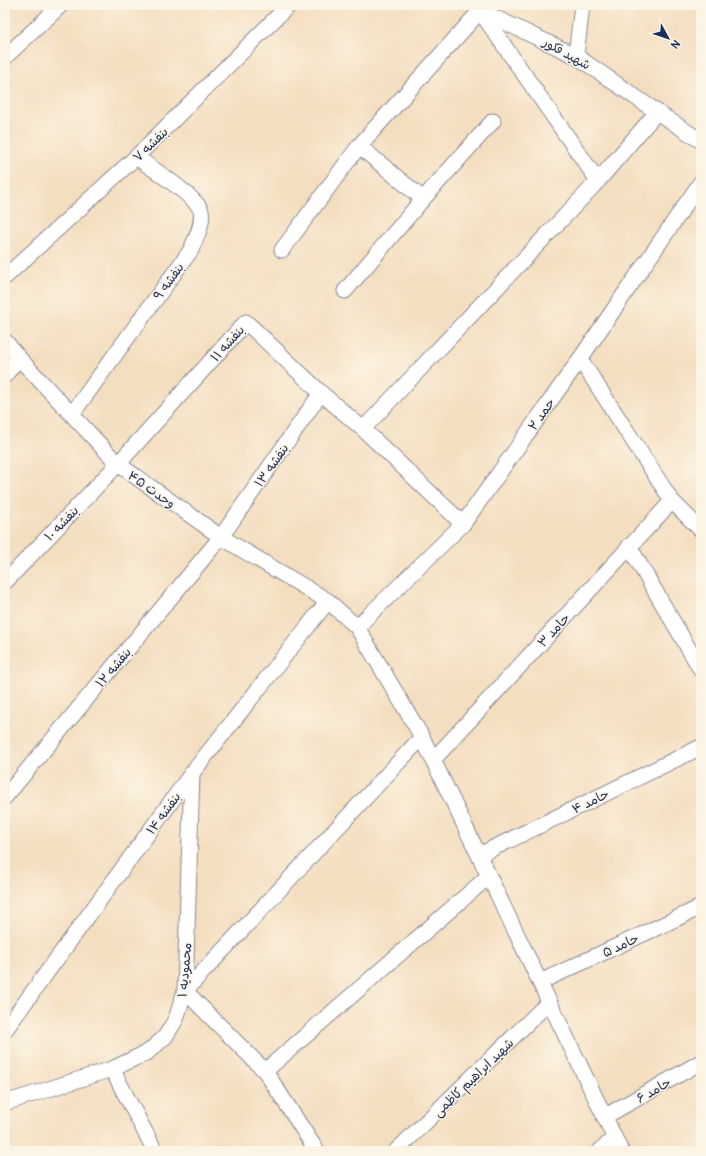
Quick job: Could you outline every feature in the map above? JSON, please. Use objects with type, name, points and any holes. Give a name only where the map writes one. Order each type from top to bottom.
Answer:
[{"type":"street","points":[[5,57],[61,5]]},
{"type":"street","name":"بنفشه ۷","points":[[5,277],[136,157],[289,5]]},
{"type":"street","points":[[576,56],[582,5]]},
{"type":"street","points":[[282,250],[359,146],[476,8],[598,182]]},
{"type":"street","name":"شهید فکور","points":[[476,8],[576,56],[701,141]]},
{"type":"street","points":[[363,429],[598,182],[657,112]]},
{"type":"street","points":[[345,291],[423,199],[493,121]]},
{"type":"street","points":[[359,146],[423,199]]},
{"type":"street","name":"بنفشه ۹","points":[[72,414],[191,250],[200,226],[201,211],[193,199],[136,157]]},
{"type":"street","name":"حمد ۲","points":[[357,627],[463,524],[580,359],[701,182]]},
{"type":"street","name":"بنفشه ۱۱","points":[[118,464],[246,322],[321,393],[363,429],[463,524]]},
{"type":"street","name":"وحدت ۴۵","points":[[5,341],[118,464],[221,537],[328,601],[357,627],[422,737],[617,1144]]},
{"type":"street","points":[[5,375],[19,358]]},
{"type":"street","points":[[580,359],[672,501],[701,530]]},
{"type":"street","name":"بنفشه ۱۳","points":[[221,537],[321,393]]},
{"type":"street","name":"بنفشه ۱۰","points":[[5,582],[118,464]]},
{"type":"street","name":"حامد ۳","points":[[433,760],[672,501]]},
{"type":"street","name":"بنفشه ۱۲","points":[[5,797],[221,537]]},
{"type":"street","points":[[629,546],[701,670]]},
{"type":"street","name":"بنفشه ۱۴","points":[[5,1030],[192,773],[328,601]]},
{"type":"street","points":[[317,1151],[264,1071],[185,991],[422,737]]},
{"type":"street","name":"حامد ۴","points":[[479,855],[701,748]]},
{"type":"street","name":"محمودیه ۱","points":[[5,1103],[112,1069],[148,1052],[165,1037],[176,1019],[185,991],[192,773]]},
{"type":"street","points":[[264,1071],[489,876]]},
{"type":"street","name":"حامد ۵","points":[[540,982],[701,907]]},
{"type":"street","name":"شهید ابراهیم کاظمی","points":[[396,1151],[549,1002]]},
{"type":"street","name":"حامد ۶","points":[[604,1118],[700,1066]]},
{"type":"street","points":[[112,1069],[155,1151]]},
{"type":"street","points":[[600,1151],[617,1144]]}]
